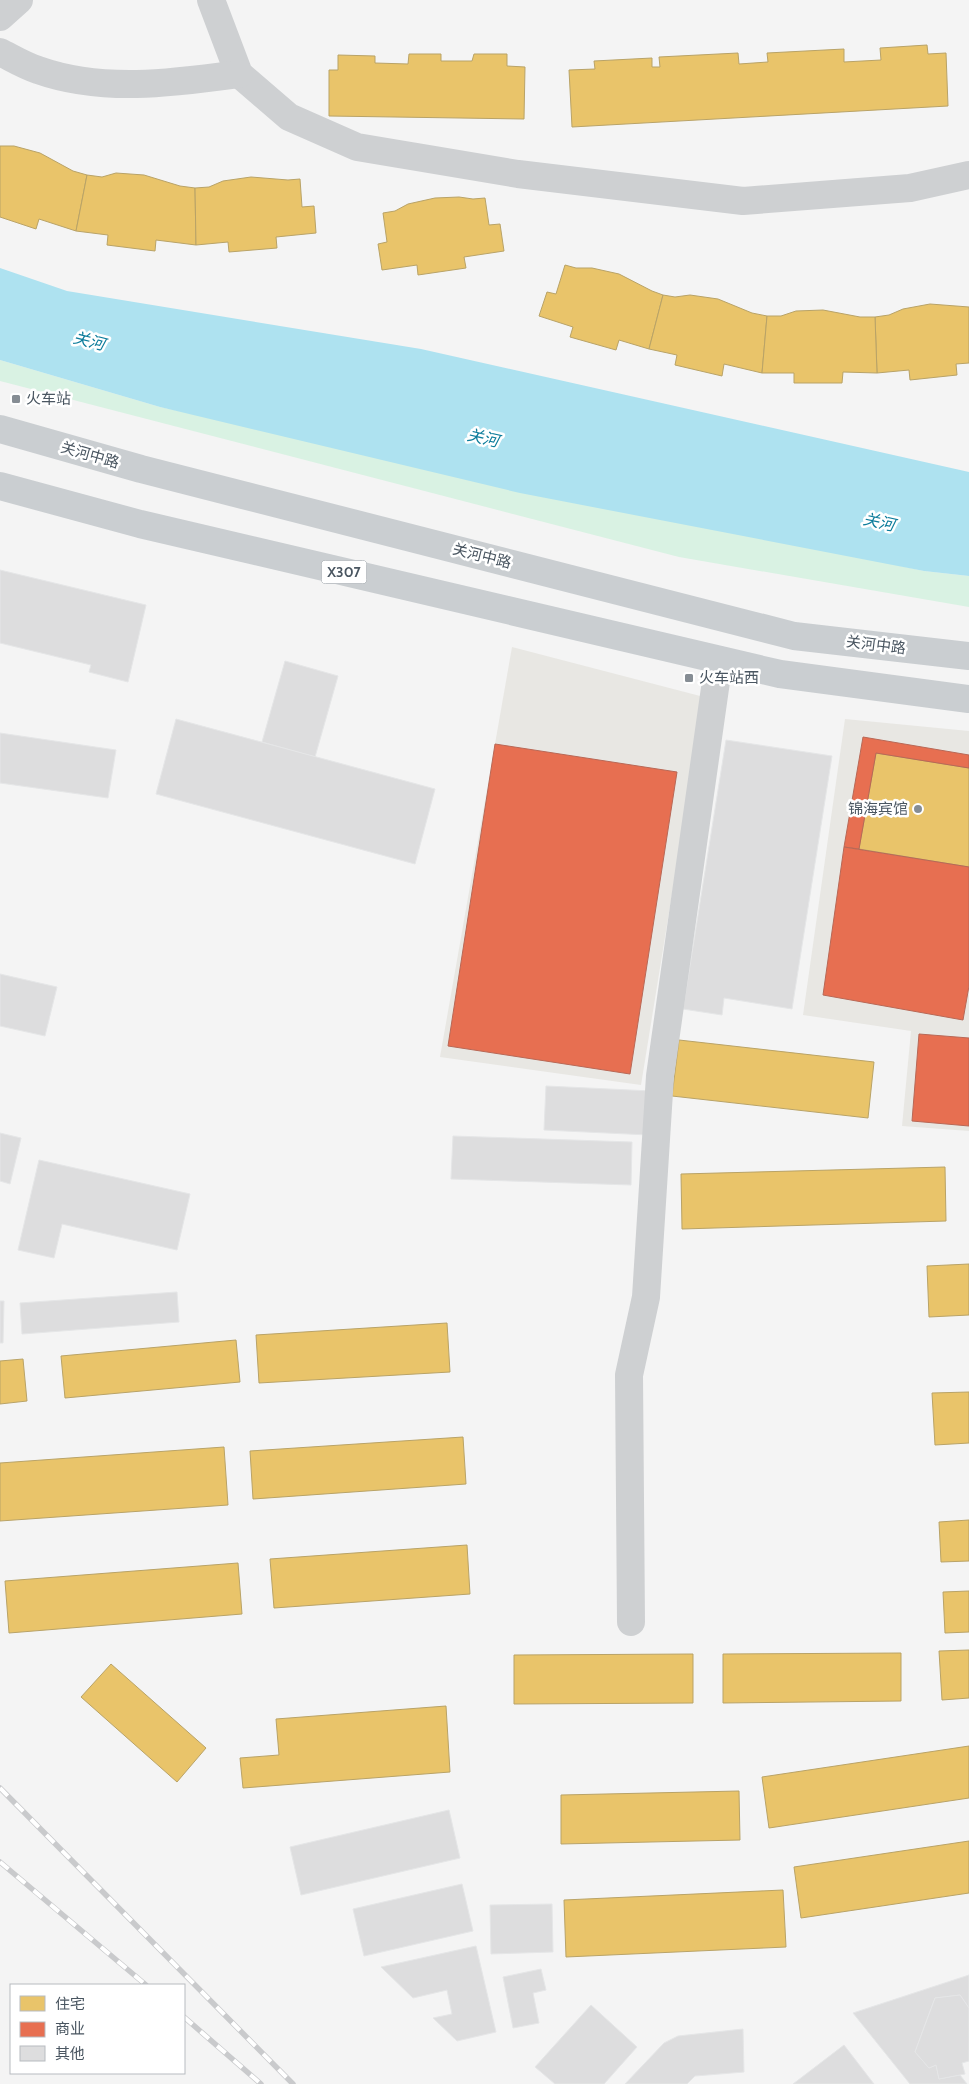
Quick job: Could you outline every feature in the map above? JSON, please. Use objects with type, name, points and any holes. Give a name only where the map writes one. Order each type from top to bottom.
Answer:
[{"type":"main road","name":"关河中路","points":[[0,428],[141,470],[794,636],[969,656]]},
{"type":"main road","name":"X307","points":[[0,486],[140,524],[719,660]]},
{"type":"main road","points":[[719,660],[780,674],[969,699]]},
{"type":"lane","points":[[0,17],[19,0]]},
{"type":"lane","points":[[211,0],[239,74],[289,117],[357,147],[518,174],[743,201],[910,188],[969,175]]},
{"type":"lane","points":[[0,52],[38,70],[96,84],[166,84],[239,74]]},
{"type":"lane","points":[[631,1622],[629,1375],[646,1297],[660,1076],[719,660]]},
{"type":"shaded area","points":[[512,647],[704,697],[641,1085],[440,1057]]},
{"type":"shaded area","points":[[845,719],[969,731],[969,1131],[902,1126],[911,1031],[803,1015]]},
{"type":"green space","points":[[0,360],[160,407],[924,571],[969,576],[969,607],[679,557],[0,381]]},
{"type":"water","name":"关河","points":[[0,268],[67,291],[421,349],[969,472],[969,576],[924,571],[520,493],[160,407],[0,360]]},
{"type":"building: 住宅","points":[[927,45],[928,54],[946,53],[948,106],[572,127],[569,70],[595,69],[594,61],[652,58],[652,67],[660,67],[659,57],[738,53],[739,64],[768,62],[767,53],[844,49],[844,62],[881,60],[880,48]]},
{"type":"building: 住宅","points":[[409,54],[441,54],[441,61],[472,61],[474,54],[507,54],[507,66],[525,67],[524,119],[329,116],[329,70],[338,70],[338,55],[375,56],[375,63],[408,64]]},
{"type":"building: 住宅","points":[[0,146],[14,146],[40,153],[73,171],[87,175],[76,231],[39,219],[36,229],[0,217]]},
{"type":"building: 住宅","points":[[116,173],[144,175],[180,186],[195,188],[196,245],[156,240],[155,251],[107,245],[108,235],[76,231],[87,175],[102,177]]},
{"type":"building: 住宅","points":[[251,177],[300,179],[302,207],[314,206],[316,233],[276,237],[277,248],[229,252],[228,242],[196,245],[195,188],[209,187],[223,181]]},
{"type":"building: 住宅","points":[[435,198],[485,198],[489,225],[500,224],[504,251],[464,257],[466,268],[418,275],[417,265],[382,270],[378,244],[387,242],[383,213],[395,211],[408,204]]},
{"type":"building: 住宅","points":[[565,265],[619,274],[663,295],[649,349],[619,340],[616,350],[570,337],[573,327],[539,316],[547,292],[556,294]]},
{"type":"building: 住宅","points":[[663,295],[675,297],[690,295],[718,299],[752,313],[767,316],[762,373],[724,364],[722,376],[675,365],[677,355],[649,349]]},
{"type":"building: 住宅","points":[[930,304],[969,307],[969,363],[956,364],[957,375],[910,380],[909,370],[877,373],[875,317]]},
{"type":"building: 住宅","points":[[823,310],[860,317],[875,317],[877,373],[843,372],[842,383],[794,383],[794,373],[762,373],[767,316],[781,316],[796,311]]},
{"type":"building: 住宅","name":"锦海宾馆","points":[[876,753],[969,768],[969,867],[859,849]]},
{"type":"building: 住宅","points":[[679,1040],[874,1062],[868,1118],[672,1096]]},
{"type":"building: 住宅","points":[[945,1167],[946,1221],[682,1229],[681,1174]]},
{"type":"building: 住宅","points":[[969,1264],[969,1315],[929,1317],[927,1266]]},
{"type":"building: 住宅","points":[[447,1323],[450,1372],[259,1383],[256,1335]]},
{"type":"building: 住宅","points":[[236,1340],[240,1382],[65,1398],[61,1356]]},
{"type":"building: 住宅","points":[[23,1359],[27,1401],[0,1404],[0,1361]]},
{"type":"building: 住宅","points":[[969,1392],[969,1443],[935,1445],[932,1393]]},
{"type":"building: 住宅","points":[[463,1437],[466,1484],[253,1499],[250,1451]]},
{"type":"building: 住宅","points":[[224,1447],[228,1505],[0,1521],[0,1463]]},
{"type":"building: 住宅","points":[[969,1520],[969,1561],[941,1562],[939,1522]]},
{"type":"building: 住宅","points":[[467,1545],[470,1594],[274,1608],[270,1559]]},
{"type":"building: 住宅","points":[[238,1563],[242,1614],[9,1633],[5,1581]]},
{"type":"building: 住宅","points":[[969,1591],[969,1632],[945,1633],[943,1592]]},
{"type":"building: 住宅","points":[[969,1650],[969,1698],[942,1700],[939,1651]]},
{"type":"building: 住宅","points":[[901,1653],[901,1701],[723,1703],[723,1654]]},
{"type":"building: 住宅","points":[[693,1654],[693,1703],[514,1704],[514,1655]]},
{"type":"building: 住宅","points":[[111,1664],[206,1748],[177,1782],[81,1697]]},
{"type":"building: 住宅","points":[[446,1706],[450,1772],[243,1788],[240,1758],[279,1755],[276,1719]]},
{"type":"building: 住宅","points":[[969,1746],[969,1798],[769,1828],[762,1777]]},
{"type":"building: 住宅","points":[[739,1791],[740,1840],[561,1844],[561,1795]]},
{"type":"building: 住宅","points":[[969,1841],[969,1893],[801,1918],[794,1867]]},
{"type":"building: 住宅","points":[[783,1890],[786,1947],[566,1957],[564,1900]]},
{"type":"building: 商业","points":[[863,737],[969,755],[969,768],[876,753],[859,849],[844,847]]},
{"type":"building: 商业","points":[[495,744],[677,772],[630,1074],[448,1046]]},
{"type":"building: 商业","points":[[844,847],[969,867],[969,986],[963,1020],[823,995]]},
{"type":"building: 商业","points":[[919,1034],[969,1038],[969,1126],[912,1121]]},
{"type":"building: 其他","points":[[0,570],[146,605],[128,682],[89,672],[91,665],[0,643]]},
{"type":"building: 其他","points":[[285,661],[338,676],[315,757],[262,742]]},
{"type":"building: 其他","points":[[176,719],[435,789],[415,864],[156,794]]},
{"type":"building: 其他","points":[[0,733],[116,750],[108,798],[0,783]]},
{"type":"building: 其他","points":[[726,740],[832,756],[792,1009],[724,998],[722,1015],[683,1009]]},
{"type":"building: 其他","points":[[0,974],[57,987],[45,1036],[0,1026]]},
{"type":"building: 其他","points":[[546,1086],[651,1091],[649,1135],[544,1130]]},
{"type":"building: 其他","points":[[0,1133],[21,1138],[10,1184],[0,1181]]},
{"type":"building: 其他","points":[[453,1136],[632,1142],[631,1185],[451,1179]]},
{"type":"building: 其他","points":[[39,1160],[190,1194],[177,1250],[62,1224],[54,1258],[18,1250]]},
{"type":"building: 其他","points":[[177,1292],[179,1322],[22,1334],[20,1303]]},
{"type":"building: 其他","points":[[0,1301],[4,1301],[3,1343],[0,1343]]},
{"type":"building: 其他","points":[[449,1810],[460,1858],[301,1895],[290,1847]]},
{"type":"building: 其他","points":[[462,1884],[473,1931],[364,1956],[353,1909]]},
{"type":"building: 其他","points":[[552,1904],[553,1952],[491,1954],[490,1905]]},
{"type":"building: 其他","points":[[476,1946],[496,2032],[457,2041],[433,2018],[452,2014],[447,1990],[413,1998],[381,1967]]},
{"type":"building: 其他","points":[[541,1969],[546,1990],[533,1993],[539,2023],[513,2028],[503,1977]]},
{"type":"building: 其他","points":[[969,1975],[969,2008],[960,1995],[935,1998],[915,2052],[929,2068],[936,2065],[939,2079],[960,2075],[967,2084],[910,2084],[853,2013]]},
{"type":"building: 其他","points":[[960,1995],[969,2008],[969,2061],[962,2063],[965,2074],[939,2079],[936,2065],[929,2068],[915,2052],[935,1998]]},
{"type":"building: 其他","points":[[591,2005],[637,2047],[604,2084],[555,2084],[535,2067]]},
{"type":"building: 其他","points":[[743,2029],[744,2072],[695,2076],[687,2084],[625,2084],[664,2043],[678,2036]]},
{"type":"building: 其他","points":[[844,2045],[874,2084],[793,2084]]},
{"type":"railway","points":[[0,1788],[293,2084]]},
{"type":"railway","points":[[0,1862],[145,1984]]},
{"type":"railway","points":[[185,2018],[261,2084]]},
{"type":"place","name":"火车站","points":[[16,399]]},
{"type":"place","name":"火车站西","points":[[689,678]]},
{"type":"place","name":"锦海宾馆","points":[[918,809]]}]
